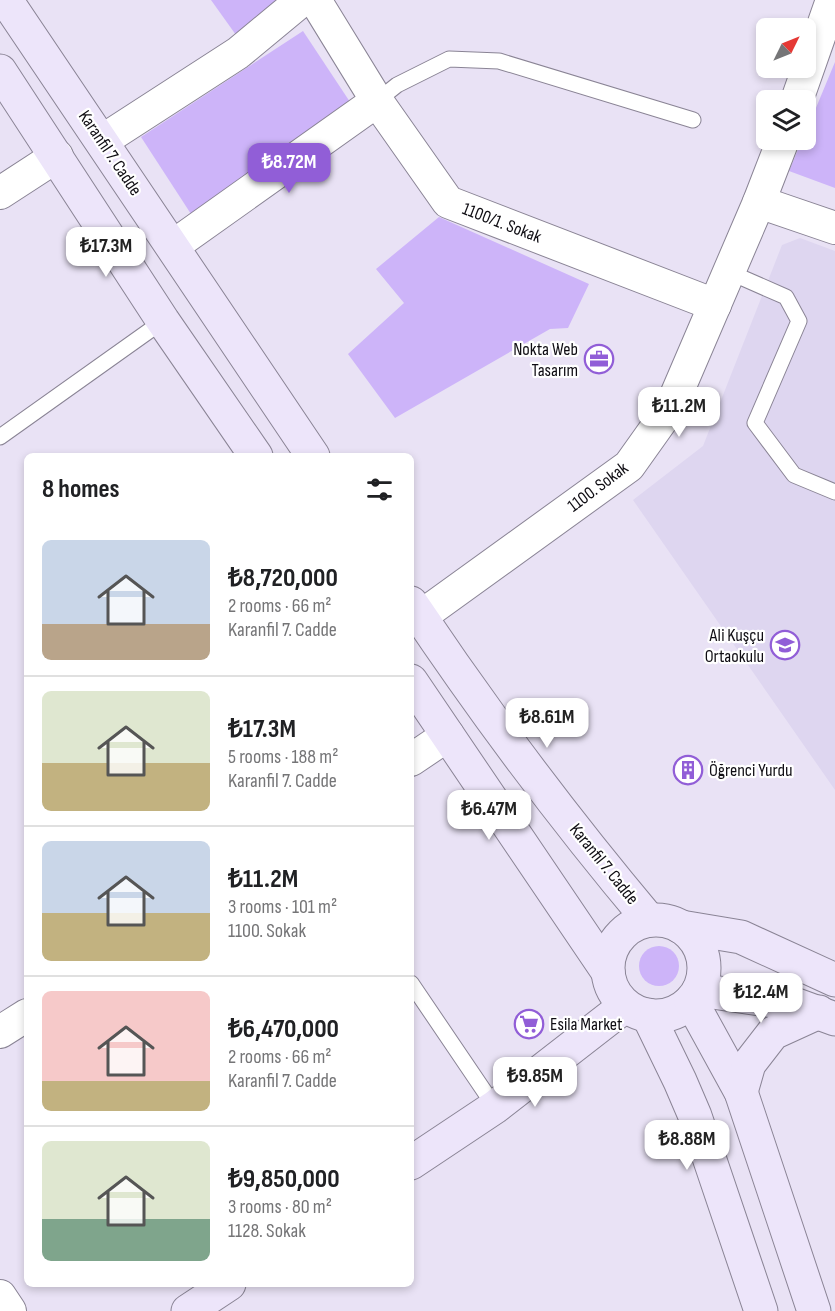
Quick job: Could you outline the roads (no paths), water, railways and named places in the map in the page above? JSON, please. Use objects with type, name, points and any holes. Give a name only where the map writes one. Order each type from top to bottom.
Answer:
[{"type":"street","name":"Karanfil 7. Cadde","points":[[6,0],[311,453]]},
{"type":"street","points":[[102,141],[238,53],[302,0]]},
{"type":"street","name":"1100/1. Sokak","points":[[315,0],[377,101],[448,202],[715,305]]},
{"type":"street","points":[[800,90],[832,0]]},
{"type":"street","points":[[0,71],[164,321],[254,453]]},
{"type":"street","points":[[172,246],[377,101]]},
{"type":"street","name":"1100. Sokak","points":[[416,610],[629,466],[671,407],[779,150]]},
{"type":"street","points":[[0,193],[57,156]]},
{"type":"street","points":[[759,202],[835,228]]},
{"type":"street","name":"Karanfil 7. Cadde","points":[[416,610],[448,659],[595,856],[665,923]]},
{"type":"street","points":[[414,685],[608,972]]},
{"type":"street","points":[[414,758],[448,735]]},
{"type":"street","points":[[414,1161],[637,1011],[671,1015],[685,1007],[703,982],[704,966],[701,950],[693,937],[665,923]]},
{"type":"street","points":[[761,1311],[695,1116],[680,1081],[637,1011],[615,993],[609,979],[608,963],[612,948],[621,934],[634,925],[665,923],[741,937],[835,980]]},
{"type":"street","points":[[695,995],[794,1004],[827,1015]]},
{"type":"street","points":[[695,995],[741,1092],[814,1311]]},
{"type":"street","points":[[741,1092],[749,1064],[773,1033],[827,1015]]},
{"type":"street","points":[[0,1032],[24,1017]]},
{"type":"street","points":[[189,1311],[225,1287]]},
{"type":"street","points":[[0,1296],[10,1311]]},
{"type":"lane","points":[[377,101],[397,85],[448,59],[500,62],[693,120]]},
{"type":"lane","points":[[729,272],[786,297],[800,321],[755,423],[794,475],[835,492]]},
{"type":"lane","points":[[0,437],[164,321]]},
{"type":"lane","points":[[414,987],[495,1107]]},
{"type":"place","name":"Nokta Web Tasarım","points":[[599,359]]},
{"type":"place","name":"Ali Kuşçu Ortaokulu","points":[[785,645]]},
{"type":"place","name":"Öğrenci Yurdu","points":[[688,770]]},
{"type":"place","name":"Esila Market","points":[[529,1024]]}]
